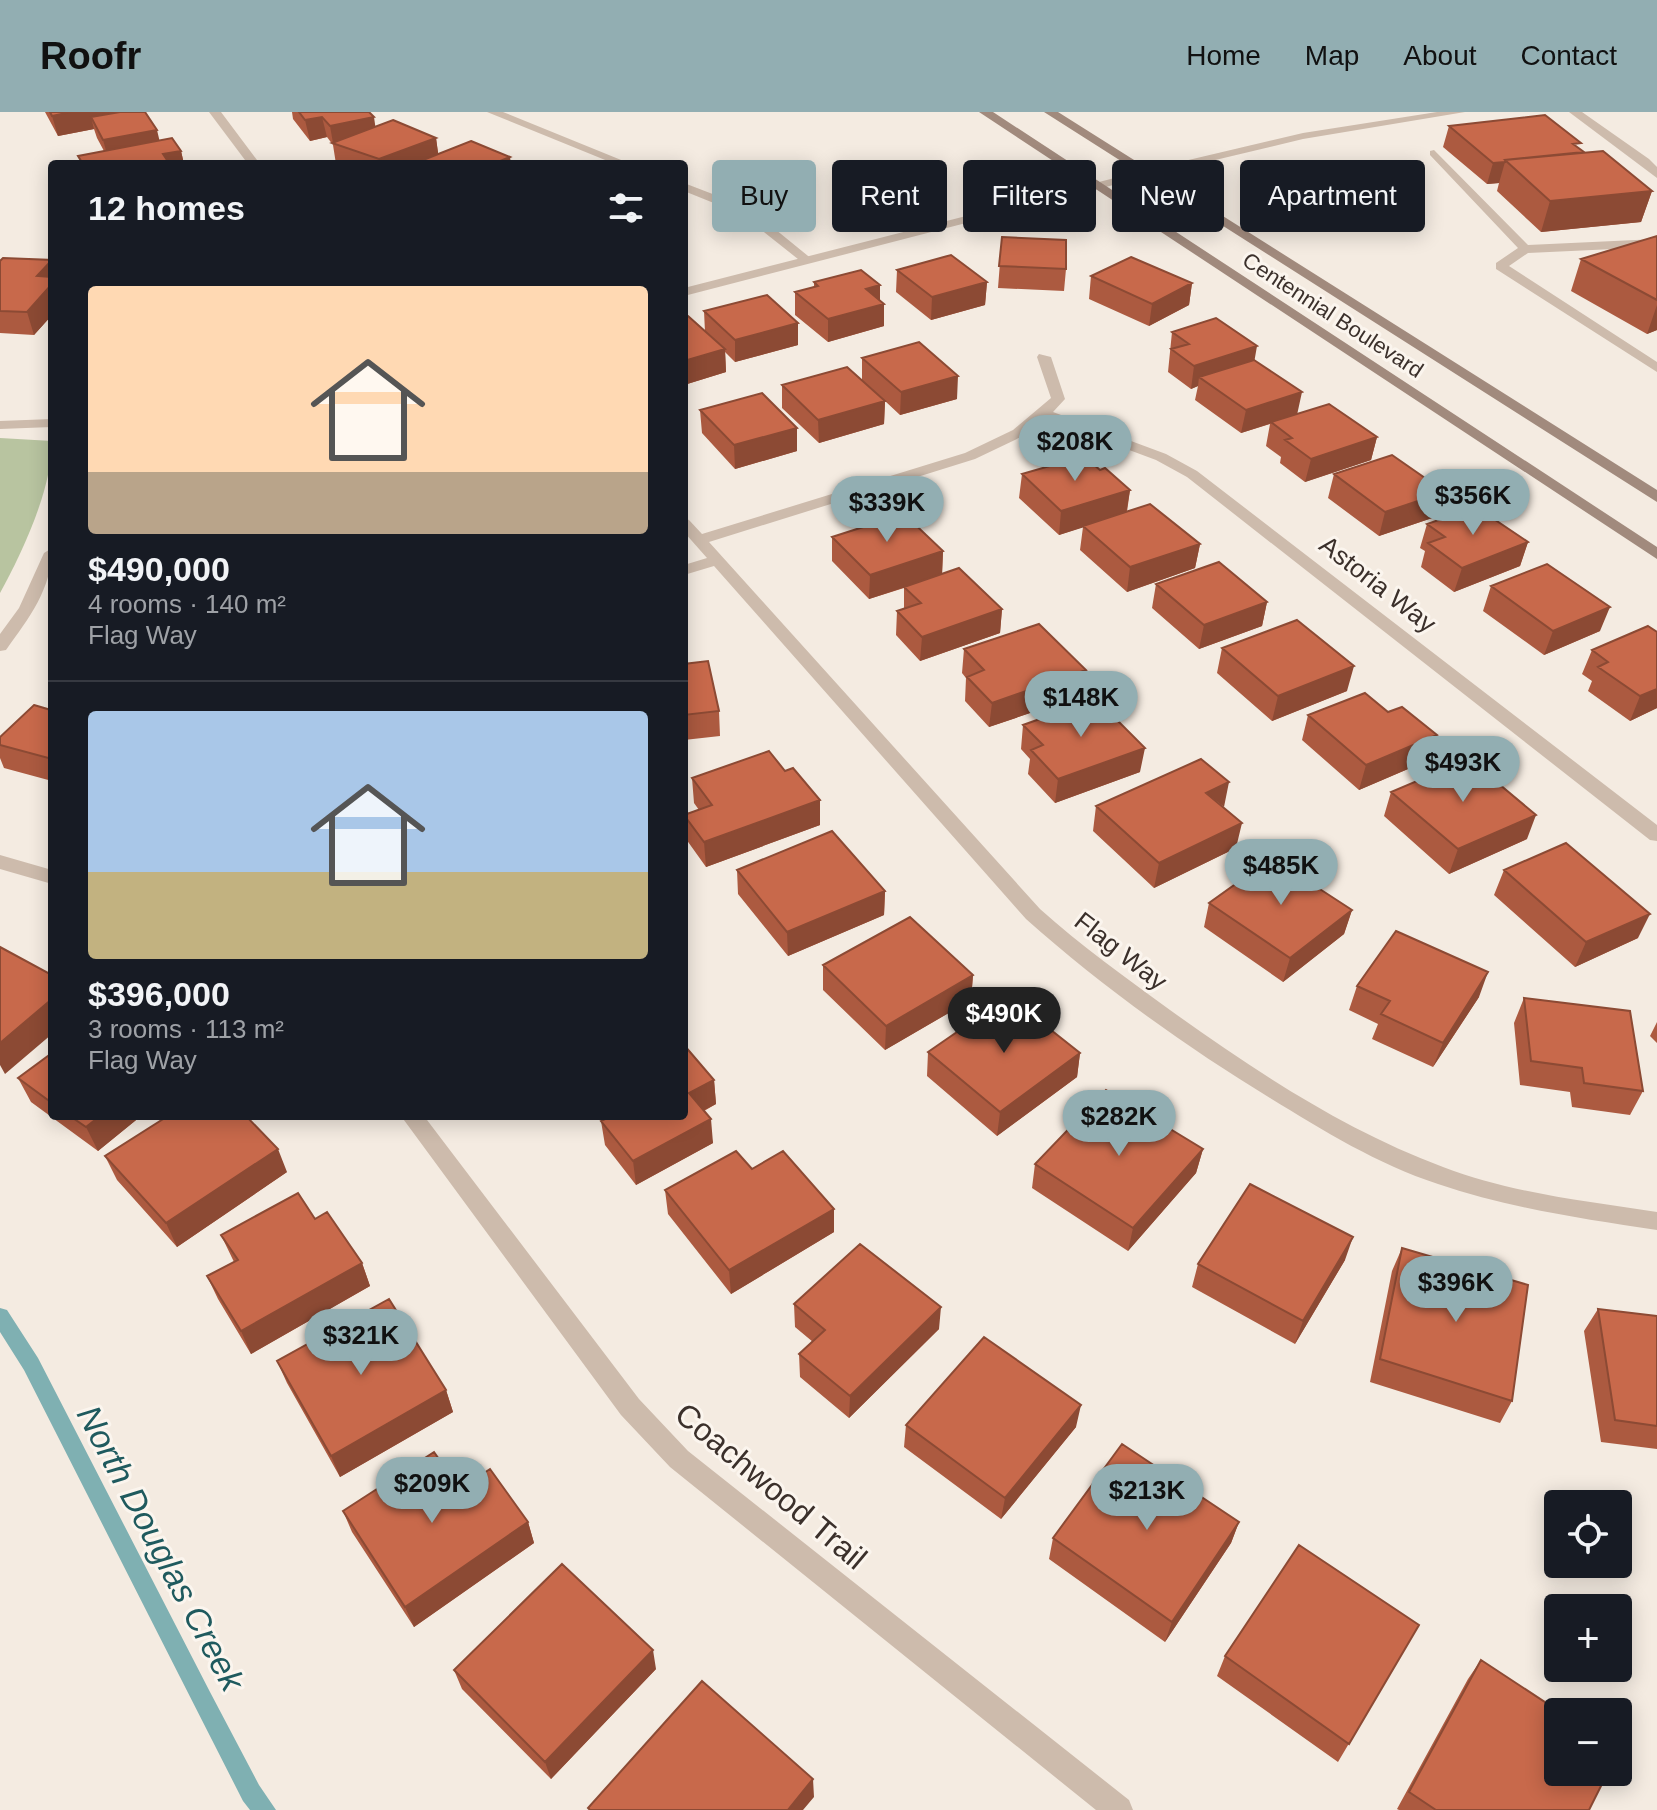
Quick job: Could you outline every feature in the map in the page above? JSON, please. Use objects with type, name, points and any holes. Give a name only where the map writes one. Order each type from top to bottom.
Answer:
[{"type":"main road","name":"Centennial Boulevard","points":[[985,112],[1657,554]]},
{"type":"main road","name":"Centennial Boulevard","points":[[1050,112],[1126,160]]},
{"type":"main road","name":"Centennial Boulevard","points":[[1224,222],[1657,497]]},
{"type":"street","points":[[215,112],[251,160]]},
{"type":"street","points":[[493,112],[615,160]]},
{"type":"street","points":[[1201,160],[1303,136],[1459,112]]},
{"type":"street","points":[[1575,112],[1645,161],[1657,174]]},
{"type":"street","points":[[1434,153],[1525,249]]},
{"type":"street","points":[[688,291],[1112,182]]},
{"type":"street","points":[[688,189],[745,211],[807,260]]},
{"type":"street","points":[[1657,243],[1525,249],[1500,266],[1657,368]]},
{"type":"street","points":[[699,540],[988,448],[1020,432],[1045,414],[1058,399],[1044,357]]},
{"type":"street","name":"Astoria Way","points":[[1045,414],[1161,457],[1192,474],[1657,835]]},
{"type":"street","points":[[0,425],[48,423]]},
{"type":"street","name":"Flag Way","points":[[688,528],[1033,914],[1084,958],[1220,1057],[1354,1139],[1441,1176],[1544,1204],[1657,1221]]},
{"type":"street","points":[[688,569],[716,560]]},
{"type":"street","points":[[0,646],[27,609],[48,562]]},
{"type":"street","points":[[0,862],[48,876]]},
{"type":"street","name":"Coachwood Trail","points":[[415,1120],[630,1407],[679,1459],[1119,1810]]},
{"type":"green space","points":[[0,438],[48,441],[48,474],[42,499],[27,539],[0,593]]},
{"type":"building","points":[[50,112],[71,112],[52,116]]},
{"type":"building","points":[[145,112],[157,130],[103,140],[91,117]]},
{"type":"building","points":[[299,112],[369,112],[374,117],[330,126],[322,117],[305,120]]},
{"type":"building","points":[[1545,115],[1581,143],[1573,144],[1584,152],[1493,163],[1449,126]]},
{"type":"building","points":[[393,120],[436,138],[379,159],[332,143]]},
{"type":"building","points":[[172,138],[181,151],[163,154],[167,160],[80,160],[78,156]]},
{"type":"building","points":[[471,141],[510,157],[503,160],[423,160]]},
{"type":"building","points":[[1603,151],[1652,191],[1550,201],[1505,160]]},
{"type":"building","points":[[1657,236],[1657,300],[1581,259]]},
{"type":"building","points":[[1002,237],[1066,240],[1066,269],[999,266]]},
{"type":"building","points":[[951,255],[987,282],[932,297],[897,270]]},
{"type":"building","points":[[1131,257],[1192,283],[1152,304],[1091,276]]},
{"type":"building","points":[[3,258],[48,260],[48,264],[37,276],[48,277],[48,288],[27,312],[0,311],[0,261]]},
{"type":"building","points":[[861,270],[880,285],[866,289],[884,304],[828,319],[795,292],[818,286],[814,282]]},
{"type":"building","points":[[767,295],[798,323],[735,340],[704,311]]},
{"type":"building","points":[[688,316],[725,349],[688,360]]},
{"type":"building","points":[[1216,318],[1257,346],[1194,366],[1171,349],[1189,344],[1172,332]]},
{"type":"building","points":[[919,342],[958,376],[901,392],[862,358]]},
{"type":"building","points":[[1254,360],[1302,392],[1246,410],[1199,377]]},
{"type":"building","points":[[847,367],[885,401],[818,420],[782,385]]},
{"type":"building","points":[[762,393],[797,428],[734,445],[700,410]]},
{"type":"building","points":[[1329,404],[1377,437],[1311,459],[1285,440],[1292,438],[1271,422]]},
{"type":"building","points":[[1392,455],[1445,492],[1385,512],[1334,474]]},
{"type":"building","points":[[1084,456],[1100,470],[1105,468],[1130,490],[1061,511],[1022,474]]},
{"type":"building","points":[[1150,504],[1200,544],[1130,567],[1083,526]]},
{"type":"building","points":[[1476,507],[1528,542],[1462,568],[1428,543],[1445,537],[1427,524]]},
{"type":"building","points":[[904,514],[943,551],[870,575],[832,537]]},
{"type":"building","points":[[1219,562],[1267,602],[1204,625],[1156,584]]},
{"type":"building","points":[[1547,564],[1610,607],[1553,631],[1491,586]]},
{"type":"building","points":[[959,568],[1002,609],[922,637],[897,611],[921,603],[904,587]]},
{"type":"building","points":[[1297,620],[1354,666],[1278,696],[1222,648]]},
{"type":"building","points":[[1039,624],[1086,670],[992,703],[967,677],[984,670],[964,649]]},
{"type":"building","points":[[1648,626],[1657,632],[1657,689],[1640,696],[1598,667],[1608,662],[1592,650]]},
{"type":"building","points":[[708,661],[719,711],[688,715],[688,664]]},
{"type":"building","points":[[1365,693],[1388,712],[1402,707],[1437,735],[1366,765],[1308,715]]},
{"type":"building","points":[[1096,699],[1145,748],[1058,779],[1031,750],[1043,745],[1023,725]]},
{"type":"building","points":[[34,705],[48,709],[48,758],[0,745],[0,737]]},
{"type":"building","points":[[769,751],[785,771],[793,768],[820,800],[704,842],[688,820],[688,814],[712,805],[692,778]]},
{"type":"building","points":[[1201,759],[1229,782],[1206,793],[1242,823],[1159,863],[1096,806]]},
{"type":"building","points":[[1469,759],[1536,815],[1458,849],[1391,792]]},
{"type":"building","points":[[832,831],[885,891],[787,932],[737,870]]},
{"type":"building","points":[[1566,843],[1650,914],[1586,942],[1504,870]]},
{"type":"building","points":[[1272,858],[1352,910],[1290,958],[1209,903]]},
{"type":"building","points":[[910,917],[973,975],[886,1026],[823,965]]},
{"type":"building","points":[[1396,931],[1488,972],[1443,1043],[1381,1014],[1390,1001],[1357,986]]},
{"type":"building","points":[[0,947],[48,973],[48,1002],[0,1043]]},
{"type":"building","points":[[1524,998],[1630,1011],[1643,1091],[1584,1083],[1582,1068],[1531,1061]]},
{"type":"building","points":[[999,1003],[1023,1022],[1032,1015],[1080,1053],[1000,1112],[928,1052]]},
{"type":"building","points":[[688,1050],[714,1080],[689,1093],[711,1119],[633,1161],[601,1121],[688,1120]]},
{"type":"building","points":[[48,1056],[48,1100],[18,1078]]},
{"type":"building","points":[[1106,1090],[1203,1149],[1133,1228],[1035,1164]]},
{"type":"building","points":[[76,1120],[95,1120],[86,1127]]},
{"type":"building","points":[[162,1120],[250,1120],[278,1149],[166,1223],[105,1156]]},
{"type":"building","points":[[736,1151],[752,1169],[783,1151],[834,1209],[729,1270],[665,1190]]},
{"type":"building","points":[[1250,1184],[1353,1237],[1303,1321],[1198,1264]]},
{"type":"building","points":[[298,1193],[315,1219],[327,1212],[362,1263],[241,1331],[207,1276],[238,1260],[221,1235]]},
{"type":"building","points":[[860,1244],[941,1307],[850,1396],[799,1354],[825,1330],[794,1304]]},
{"type":"building","points":[[1402,1248],[1528,1285],[1512,1401],[1380,1359]]},
{"type":"building","points":[[389,1299],[446,1390],[331,1456],[277,1361]]},
{"type":"building","points":[[1598,1309],[1657,1316],[1657,1426],[1615,1420]]},
{"type":"building","points":[[984,1337],[1081,1405],[1005,1498],[906,1425]]},
{"type":"building","points":[[1122,1444],[1239,1522],[1172,1622],[1053,1538]]},
{"type":"building","points":[[434,1452],[460,1489],[490,1469],[528,1522],[405,1607],[343,1511]]},
{"type":"building","points":[[1299,1545],[1419,1625],[1349,1744],[1225,1656]]},
{"type":"building","points":[[562,1564],[653,1650],[545,1762],[454,1670]]},
{"type":"building","points":[[1481,1660],[1544,1701],[1544,1786],[1601,1786],[1589,1810],[1436,1810],[1409,1792]]},
{"type":"building","points":[[702,1681],[813,1779],[788,1810],[590,1810],[588,1808]]},
{"type":"waterway","name":"North Douglas Creek","points":[[0,1316],[31,1364],[202,1700],[251,1793],[264,1810]]}]
